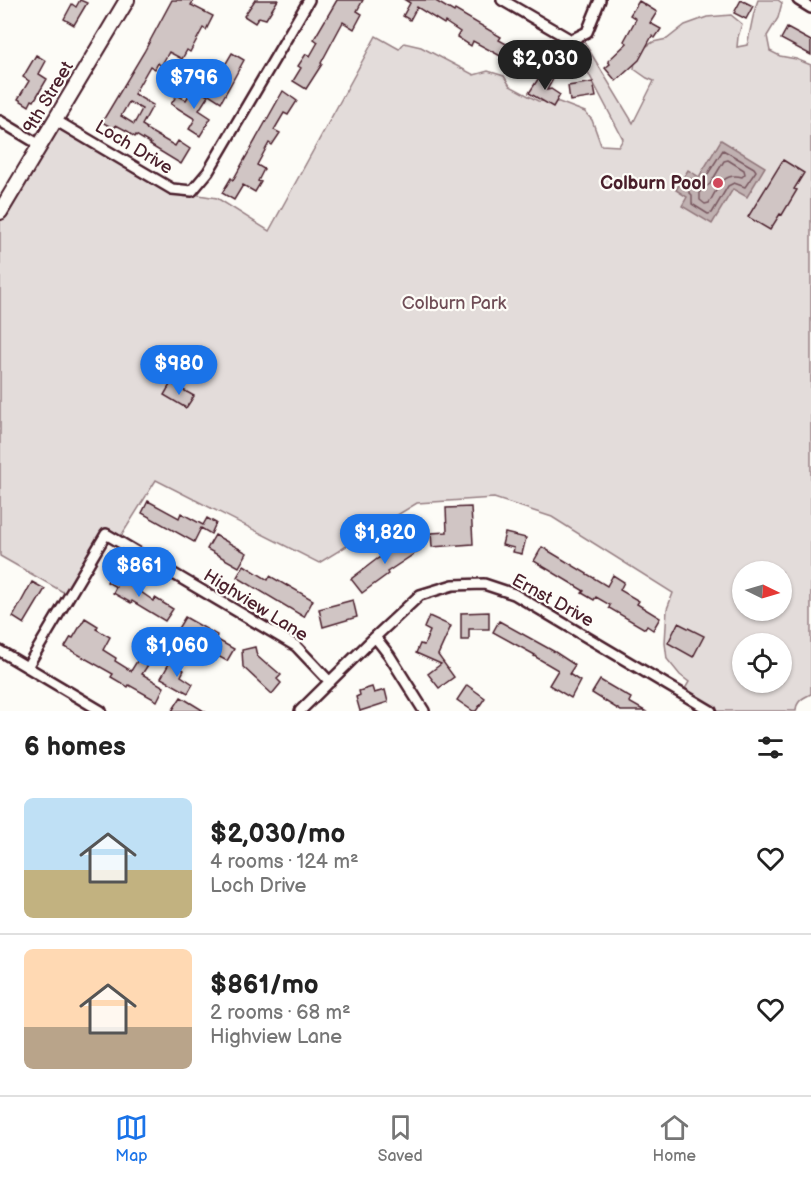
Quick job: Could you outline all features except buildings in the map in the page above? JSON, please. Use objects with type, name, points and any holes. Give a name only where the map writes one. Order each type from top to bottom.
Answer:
[{"type":"street","name":"9th Street","points":[[0,212],[127,0]]},
{"type":"street","name":"Loch Drive","points":[[55,120],[172,189],[192,191],[208,172],[309,0]]},
{"type":"street","points":[[502,0],[571,40],[586,32],[600,0]]},
{"type":"street","points":[[798,0],[811,8]]},
{"type":"street","points":[[0,122],[40,145]]},
{"type":"street","name":"Highview Lane","points":[[27,667],[106,534],[296,646],[330,682]]},
{"type":"street","name":"Ernst Drive","points":[[300,711],[420,595],[453,585],[484,584],[514,594],[711,711]]},
{"type":"street","points":[[375,637],[424,711]]},
{"type":"street","points":[[0,651],[101,711]]},
{"type":"green space","name":"Colburn Park","points":[[758,0],[778,0],[782,3],[778,18],[767,36],[770,51],[811,65],[811,694],[799,702],[796,711],[711,711],[682,694],[689,682],[667,659],[665,643],[667,609],[673,593],[552,517],[494,498],[417,503],[319,563],[156,480],[118,541],[107,535],[70,596],[0,556],[0,212],[55,120],[172,188],[217,198],[269,231],[376,36],[399,49],[404,43],[421,47],[474,75],[488,71],[504,76],[510,86],[538,101],[559,102],[585,112],[592,120],[601,145],[619,146],[623,139],[571,40],[580,35],[633,123],[654,81],[634,69],[636,53],[653,42],[667,39],[685,25],[707,17],[731,15],[742,24],[737,47],[747,45]]},
{"type":"water","name":"Colburn Pool","points":[[721,140],[765,167],[747,197],[733,189],[712,224],[682,206],[687,197],[676,190],[688,170],[699,177]]},
{"type":"place","name":"Colburn Pool","points":[[718,183]]}]
